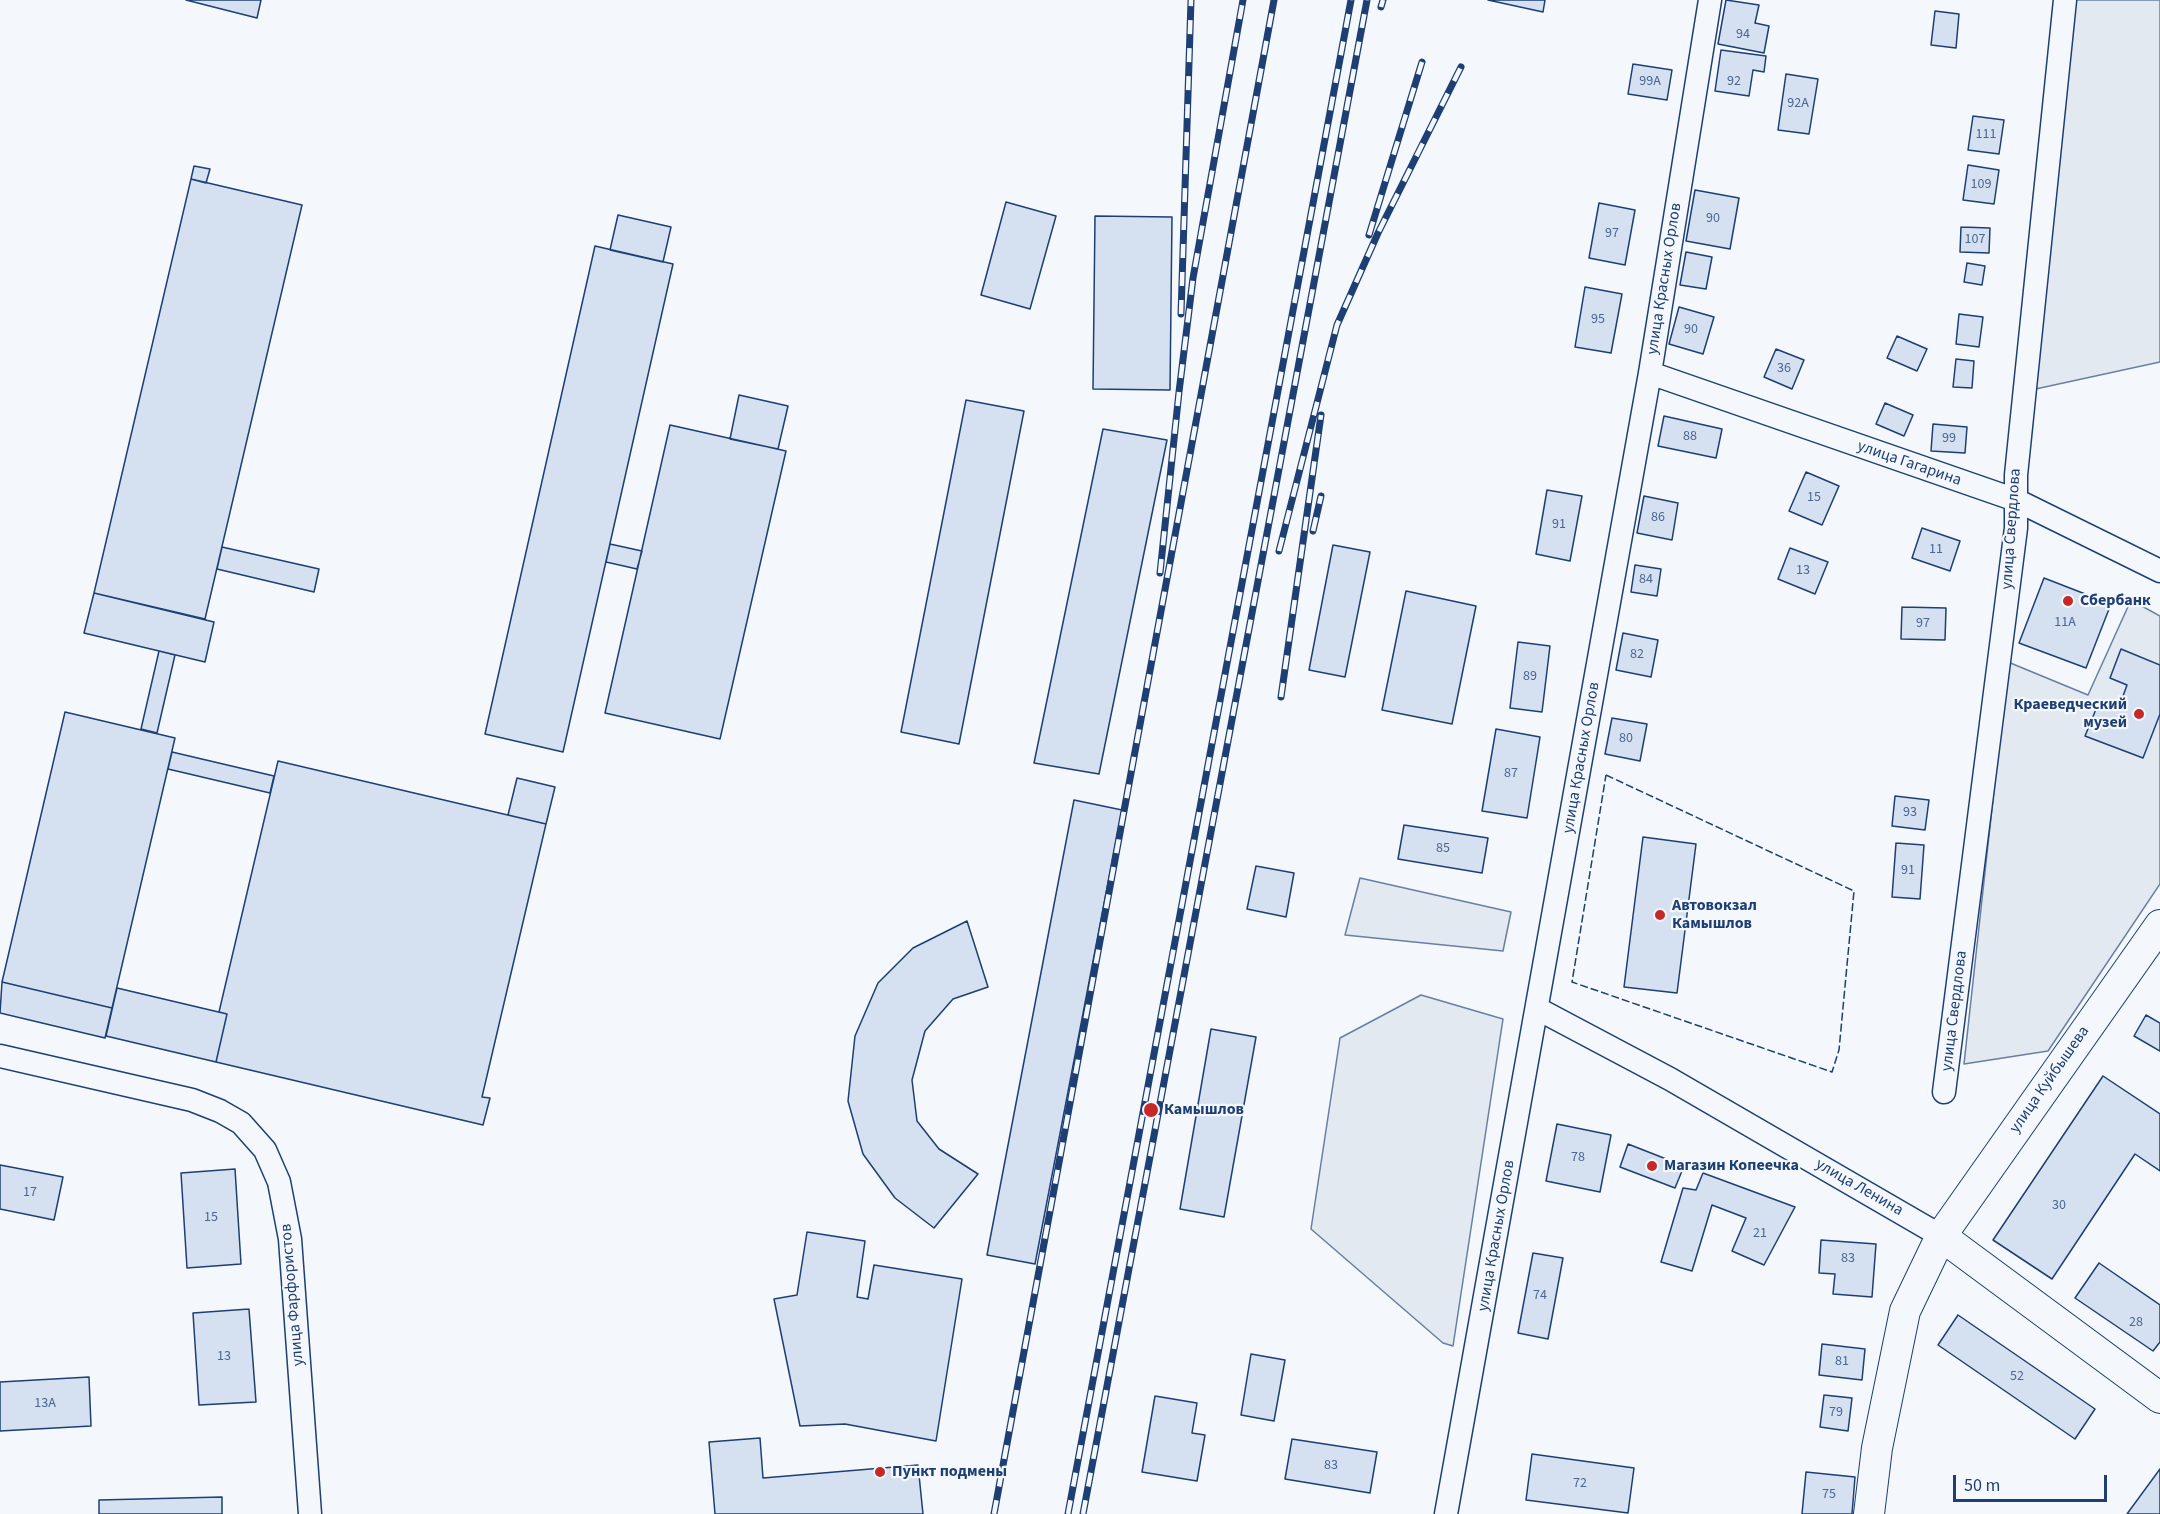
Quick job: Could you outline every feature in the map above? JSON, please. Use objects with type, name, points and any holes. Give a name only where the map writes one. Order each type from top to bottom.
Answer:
[{"type":"main road","name":"улица Куйбышева","points":[[1941,1236],[2160,925]]},
{"type":"main road","name":"улица Ленина","points":[[1941,1236],[2160,1398]]},
{"type":"main road","points":[[1869,1514],[1877,1448],[1905,1311],[1941,1236]]},
{"type":"street","name":"улица Красных Орлов","points":[[1446,1514],[1650,373],[1710,0]]},
{"type":"street","name":"улица Свердлова","points":[[1944,1092],[2016,528],[2016,475],[2065,0]]},
{"type":"street","name":"улица Гагарина","points":[[1650,373],[2016,500],[2160,571]]},
{"type":"street","name":"улица Ленина","points":[[1538,1009],[1670,1079],[1941,1236]]},
{"type":"street","name":"улица Фарфористов","points":[[0,1056],[192,1100],[220,1111],[241,1123],[265,1150],[279,1182],[291,1239],[310,1514]]},
{"type":"shaded area","points":[[2074,0],[2160,0],[2160,362],[2031,390]]},
{"type":"shaded area","points":[[2131,600],[2160,616],[2160,884],[2048,1051],[1964,1064],[2008,662],[2088,695]]},
{"type":"shaded area","points":[[1360,878],[1511,912],[1503,951],[1345,935]]},
{"type":"shaded area","points":[[1421,995],[1503,1019],[1453,1346],[1443,1343],[1311,1229],[1340,1038]]},
{"type":"building","points":[[186,0],[261,0],[257,18]]},
{"type":"building","points":[[1488,0],[1545,0],[1543,12]]},
{"type":"building","points":[[1726,0],[1759,5],[1755,23],[1769,26],[1764,53],[1718,44]]},
{"type":"building","points":[[1935,11],[1959,14],[1956,48],[1931,45]]},
{"type":"building","points":[[1721,50],[1766,56],[1764,72],[1753,70],[1749,96],[1715,91]]},
{"type":"building","points":[[1633,64],[1672,70],[1667,100],[1628,94]]},
{"type":"building","points":[[1786,74],[1818,79],[1809,134],[1778,130]]},
{"type":"building","points":[[1973,116],[2004,120],[1999,154],[1968,150]]},
{"type":"building","points":[[1968,165],[1999,170],[1994,204],[1963,200]]},
{"type":"building","points":[[194,166],[210,169],[206,183],[191,179]]},
{"type":"building","points":[[191,179],[302,205],[205,619],[94,593]]},
{"type":"building","points":[[1695,190],[1739,198],[1730,249],[1686,241]]},
{"type":"building","points":[[1006,202],[1056,216],[1030,309],[981,295]]},
{"type":"building","points":[[1599,203],[1635,210],[1625,265],[1589,258]]},
{"type":"building","points":[[618,215],[671,227],[663,262],[610,250]]},
{"type":"building","points":[[1095,216],[1172,217],[1170,390],[1093,389]]},
{"type":"building","points":[[1961,227],[1990,228],[1989,253],[1960,252]]},
{"type":"building","points":[[595,246],[673,264],[563,752],[485,734]]},
{"type":"building","points":[[1686,252],[1712,257],[1706,289],[1680,285]]},
{"type":"building","points":[[1967,263],[1985,266],[1982,285],[1964,282]]},
{"type":"building","points":[[1585,287],[1622,294],[1611,353],[1575,347]]},
{"type":"building","points":[[1679,307],[1714,317],[1703,354],[1669,344]]},
{"type":"building","points":[[1959,314],[1983,317],[1979,347],[1956,344]]},
{"type":"building","points":[[1897,336],[1927,349],[1917,371],[1887,358]]},
{"type":"building","points":[[1776,349],[1804,360],[1792,389],[1764,377]]},
{"type":"building","points":[[1956,359],[1974,361],[1972,388],[1953,387]]},
{"type":"building","points":[[739,395],[788,406],[778,449],[730,439]]},
{"type":"building","points":[[966,400],[1024,411],[959,744],[901,732]]},
{"type":"building","points":[[1885,403],[1913,415],[1904,436],[1876,424]]},
{"type":"building","points":[[1664,416],[1722,429],[1716,458],[1658,446]]},
{"type":"building","points":[[1933,424],[1967,427],[1965,453],[1931,451]]},
{"type":"building","points":[[670,425],[786,451],[720,739],[605,713]]},
{"type":"building","points":[[1103,429],[1167,440],[1099,774],[1034,763]]},
{"type":"building","points":[[1806,472],[1839,486],[1822,525],[1789,511]]},
{"type":"building","points":[[1547,490],[1582,496],[1570,561],[1536,554]]},
{"type":"building","points":[[1644,496],[1678,503],[1672,540],[1637,533]]},
{"type":"building","points":[[1922,528],[1960,541],[1950,571],[1912,558]]},
{"type":"building","points":[[610,544],[642,551],[637,569],[606,562]]},
{"type":"building","points":[[1333,545],[1370,552],[1345,677],[1309,670]]},
{"type":"building","points":[[222,547],[319,569],[314,592],[217,569]]},
{"type":"building","points":[[1790,548],[1828,562],[1815,594],[1778,579]]},
{"type":"building","points":[[1635,565],[1661,569],[1657,596],[1631,592]]},
{"type":"building","points":[[2044,578],[2111,604],[2086,668],[2019,643]]},
{"type":"building","points":[[1406,591],[1476,606],[1452,724],[1382,710]]},
{"type":"building","points":[[94,593],[214,622],[205,662],[84,633]]},
{"type":"building","points":[[1902,607],[1946,608],[1945,640],[1901,639]]},
{"type":"building","points":[[1623,633],[1658,640],[1651,677],[1616,670]]},
{"type":"building","points":[[1518,642],[1550,646],[1542,712],[1510,708]]},
{"type":"building","points":[[2121,649],[2160,665],[2160,714],[2143,758],[2085,736],[2099,702],[2118,710],[2127,685],[2110,678]]},
{"type":"building","points":[[159,651],[175,655],[157,733],[141,729]]},
{"type":"building","points":[[65,712],[175,738],[112,1008],[2,982]]},
{"type":"building","points":[[1612,718],[1647,724],[1640,761],[1605,754]]},
{"type":"building","points":[[1496,729],[1540,737],[1527,818],[1482,811]]},
{"type":"building","points":[[172,752],[274,776],[270,793],[168,769]]},
{"type":"building","points":[[278,761],[546,824],[482,1097],[490,1098],[483,1125],[216,1062],[227,1014],[219,1012]]},
{"type":"building","points":[[517,778],[555,787],[546,824],[508,815]]},
{"type":"building","points":[[1895,796],[1929,800],[1925,830],[1892,826]]},
{"type":"building","points":[[1074,800],[1122,810],[1035,1264],[987,1255]]},
{"type":"building","points":[[1404,825],[1488,838],[1482,873],[1398,859]]},
{"type":"building","name":"Автовокзал Камышлов","points":[[1643,837],[1696,844],[1677,993],[1624,987]]},
{"type":"building","points":[[1896,843],[1924,845],[1920,899],[1892,897]]},
{"type":"building","points":[[1256,866],[1294,873],[1286,917],[1247,909]]},
{"type":"building","points":[[967,921],[988,987],[953,999],[925,1031],[912,1080],[917,1121],[939,1149],[978,1174],[934,1228],[895,1198],[863,1154],[848,1101],[855,1036],[878,983],[913,948]]},
{"type":"building","points":[[2,982],[112,1008],[105,1038],[0,1013]]},
{"type":"building","points":[[117,988],[227,1014],[216,1062],[106,1036]]},
{"type":"building","points":[[2146,1015],[2160,1023],[2160,1051],[2134,1036]]},
{"type":"building","name":"Камышлов","points":[[1211,1029],[1256,1037],[1224,1217],[1180,1209]]},
{"type":"building","points":[[2103,1076],[2160,1114],[2160,1171],[2135,1154],[2052,1279],[1993,1240]]},
{"type":"building","points":[[1557,1124],[1611,1135],[1600,1192],[1546,1181]]},
{"type":"building","name":"Магазин Копеечка","points":[[1628,1144],[1684,1166],[1675,1188],[1620,1167]]},
{"type":"building","points":[[0,1165],[63,1177],[54,1220],[0,1209]]},
{"type":"building","points":[[235,1169],[241,1264],[187,1268],[181,1173]]},
{"type":"building","points":[[1703,1173],[1795,1207],[1764,1265],[1732,1251],[1746,1218],[1712,1205],[1692,1271],[1661,1262],[1683,1188],[1696,1190]]},
{"type":"building","points":[[807,1232],[865,1241],[857,1297],[868,1299],[874,1265],[962,1279],[936,1441],[845,1424],[800,1426],[774,1299],[797,1295]]},
{"type":"building","points":[[1821,1240],[1876,1244],[1872,1297],[1833,1294],[1835,1274],[1819,1273]]},
{"type":"building","points":[[1533,1253],[1563,1258],[1548,1339],[1518,1333]]},
{"type":"building","points":[[2099,1263],[2160,1305],[2160,1342],[2153,1351],[2075,1298]]},
{"type":"building","points":[[249,1309],[256,1402],[199,1405],[193,1313]]},
{"type":"building","points":[[1958,1315],[2095,1409],[2075,1439],[1938,1345]]},
{"type":"building","points":[[1822,1344],[1865,1349],[1862,1380],[1819,1375]]},
{"type":"building","points":[[1251,1354],[1285,1360],[1274,1421],[1241,1415]]},
{"type":"building","points":[[89,1377],[91,1426],[0,1431],[0,1382]]},
{"type":"building","points":[[1824,1395],[1852,1398],[1848,1431],[1820,1427]]},
{"type":"building","points":[[1155,1396],[1197,1403],[1192,1433],[1205,1435],[1197,1481],[1142,1472]]},
{"type":"building","name":"Пункт подмены","points":[[760,1438],[763,1478],[918,1465],[923,1514],[715,1514],[709,1442]]},
{"type":"building","points":[[1292,1439],[1377,1452],[1370,1493],[1285,1479]]},
{"type":"building","points":[[1532,1454],[1634,1468],[1628,1513],[1526,1500]]},
{"type":"building","points":[[2160,1469],[2160,1514],[2127,1514]]},
{"type":"building","points":[[1806,1472],[1855,1477],[1852,1514],[1802,1514]]},
{"type":"building","points":[[222,1497],[222,1514],[99,1514],[99,1500]]},
{"type":"railway","points":[[1181,314],[1191,0]]},
{"type":"railway","points":[[1160,573],[1193,278],[1243,0]]},
{"type":"railway","points":[[994,1514],[1274,0]]},
{"type":"railway","points":[[1068,1514],[1351,0]]},
{"type":"railway","points":[[1083,1514],[1367,0]]},
{"type":"railway","points":[[1381,7],[1383,0]]},
{"type":"railway","points":[[1369,235],[1422,62]]},
{"type":"railway","points":[[1279,551],[1337,325],[1378,233],[1461,67]]},
{"type":"railway","points":[[1281,697],[1321,415]]},
{"type":"railway","points":[[1313,531],[1321,496]]},
{"type":"fence","points":[[1606,775],[1854,891],[1839,1050],[1832,1072],[1572,982],[1606,775]]},
{"type":"place","name":"Сбербанк","points":[[2068,601]]},
{"type":"place","name":"Краеведческий музей","points":[[2139,714]]},
{"type":"place","name":"Автовокзал Камышлов","points":[[1660,915]]},
{"type":"place","name":"Камышлов","points":[[1151,1110]]},
{"type":"place","name":"Магазин Копеечка","points":[[1652,1166]]},
{"type":"place","name":"Пункт подмены","points":[[880,1472]]}]
